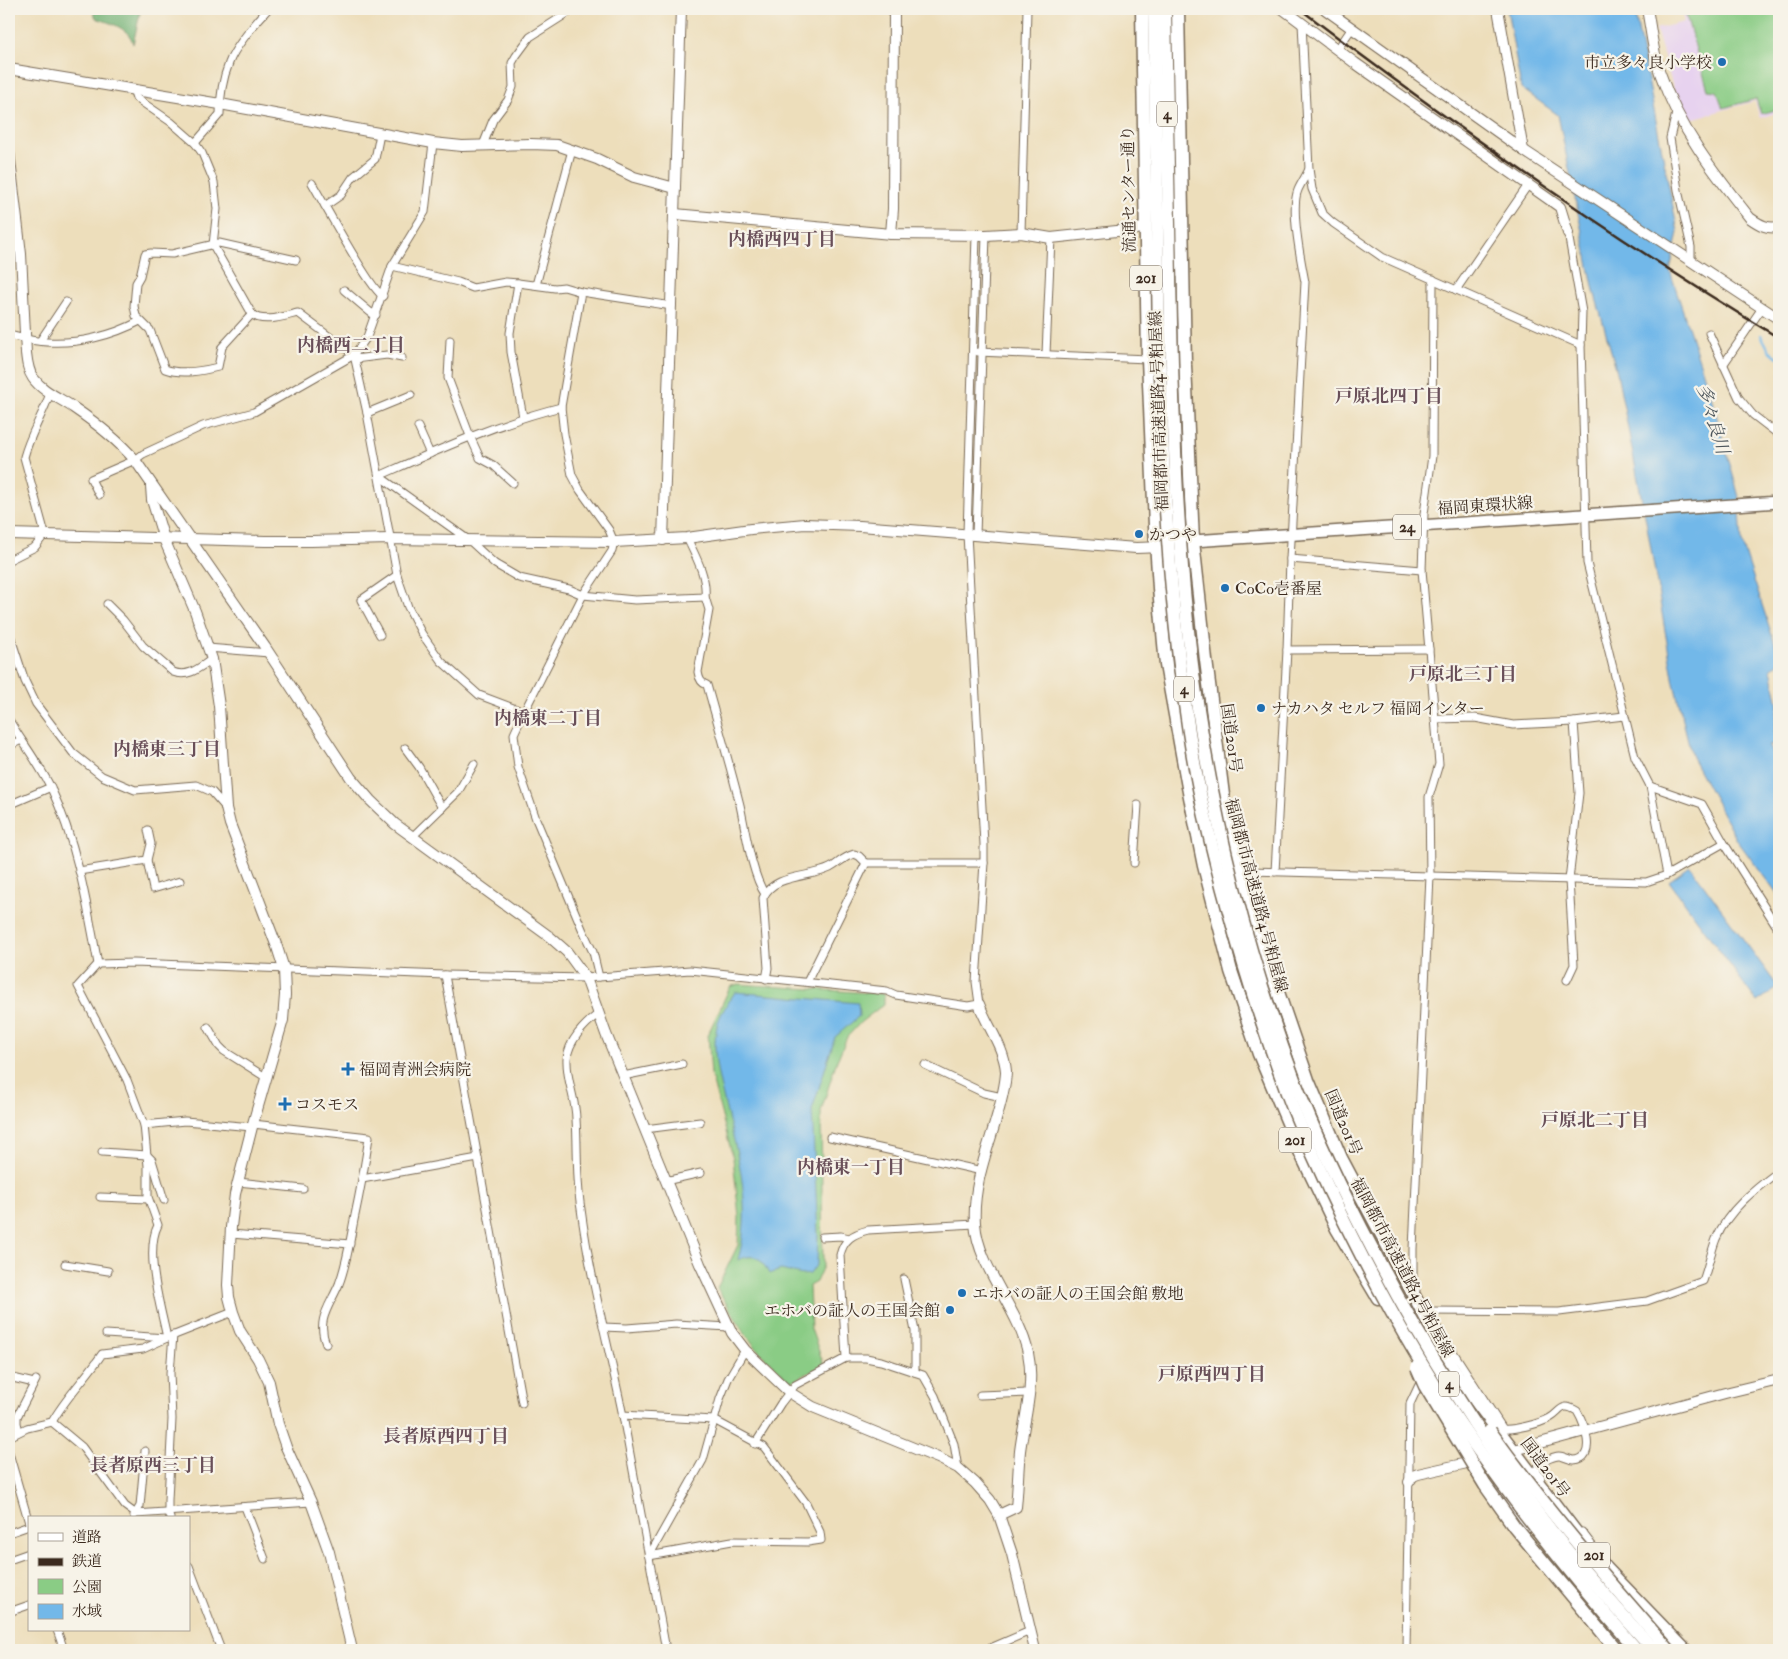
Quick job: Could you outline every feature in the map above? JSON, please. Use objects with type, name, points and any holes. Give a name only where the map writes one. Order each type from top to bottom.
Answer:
[{"type":"highway","name":"流通センター通り","points":[[1142,9],[1148,359],[1156,548]]},
{"type":"highway","name":"福岡都市高速道路4号粕屋線","points":[[1154,9],[1164,276],[1184,592],[1202,734],[1215,804],[1231,874],[1254,959],[1296,1084],[1329,1163],[1399,1300],[1429,1352],[1456,1395],[1542,1519],[1607,1598],[1654,1650]]},
{"type":"highway","name":"福岡都市高速道路4号粕屋線","points":[[1166,9],[1161,406],[1172,590],[1189,731],[1202,803],[1243,964],[1286,1090],[1347,1228],[1394,1316]]},
{"type":"highway","name":"201","points":[[1178,9],[1185,364],[1193,540]]},
{"type":"highway","name":"国道201号","points":[[1193,540],[1224,803],[1265,954],[1294,1042],[1341,1158],[1453,1368],[1468,1392],[1598,1560],[1685,1650]]},
{"type":"highway","name":"201","points":[[1156,548],[1166,665],[1204,866],[1231,971],[1260,1054],[1302,1156],[1337,1229],[1424,1375],[1479,1460],[1512,1507],[1628,1650]]},
{"type":"highway","points":[[1394,1316],[1425,1386],[1485,1486],[1514,1526],[1617,1650]]},
{"type":"highway","points":[[1394,1316],[1472,1442],[1519,1508],[1637,1650]]},
{"type":"highway","points":[[1429,1352],[1433,1351],[1497,1440],[1594,1565],[1669,1650]]},
{"type":"main road","name":"福岡東環状線","points":[[1193,540],[1779,502]]},
{"type":"street","points":[[195,144],[220,114],[220,104],[229,62],[250,30],[268,9]]},
{"type":"street","points":[[482,145],[493,120],[508,100],[513,87],[512,63],[516,56],[530,37],[574,9]]},
{"type":"street","points":[[663,540],[681,9]]},
{"type":"street","points":[[891,234],[894,209],[894,9]]},
{"type":"street","points":[[1022,233],[1027,9]]},
{"type":"street","points":[[1283,9],[1337,50],[1560,207],[1568,233],[1582,312],[1581,345],[1587,563],[1635,757],[1650,786],[1667,875]]},
{"type":"street","points":[[1325,9],[1523,150],[1779,319]]},
{"type":"street","points":[[1498,9],[1523,150]]},
{"type":"street","points":[[1648,9],[1659,71],[1676,113],[1696,146],[1750,218],[1760,225],[1770,228],[1779,227]]},
{"type":"street","points":[[1302,23],[1312,189],[1322,213],[1333,223],[1382,256],[1581,345]]},
{"type":"street","points":[[1337,50],[1352,28]]},
{"type":"street","points":[[9,69],[433,142],[462,146],[557,145],[634,177],[675,188]]},
{"type":"street","points":[[133,90],[136,98],[171,122],[202,153],[214,182],[217,209],[213,245],[252,314],[256,318],[266,319],[298,314],[354,357],[367,413],[389,539],[397,575],[411,614],[441,661],[479,695],[524,712]]},
{"type":"street","points":[[1676,113],[1670,138],[1678,190],[1691,247],[1687,259]]},
{"type":"street","points":[[325,206],[341,195],[353,177],[375,159],[380,134]]},
{"type":"street","points":[[354,357],[367,338],[392,266],[425,212],[433,142]]},
{"type":"street","points":[[536,285],[572,150]]},
{"type":"street","points":[[9,152],[20,248],[27,364],[32,377],[40,386],[101,427],[122,445],[135,460],[269,653],[351,778],[370,800],[394,824],[550,937],[567,952],[586,978],[598,1014],[665,1181],[703,1272],[729,1327],[745,1350],[789,1392],[813,1407],[958,1468],[976,1483],[999,1515],[1012,1554],[1034,1650]]},
{"type":"street","points":[[1275,872],[1305,282],[1298,244],[1295,205],[1297,191],[1310,169]]},
{"type":"street","points":[[312,183],[378,294],[383,296]]},
{"type":"street","points":[[1456,290],[1528,185]]},
{"type":"street","points":[[675,214],[891,234],[981,235],[1022,233],[1051,238],[1145,228]]},
{"type":"street","points":[[981,235],[973,352],[972,535],[984,863],[976,982],[979,1004],[984,1019],[1002,1054],[1006,1069],[1006,1083],[978,1189],[975,1224],[980,1245],[1020,1329],[1028,1353],[1030,1380],[1020,1451],[1016,1507],[999,1515]]},
{"type":"street","points":[[972,535],[982,352],[981,235]]},
{"type":"street","points":[[1046,354],[1051,238]]},
{"type":"street","points":[[252,314],[222,348],[218,367],[191,372],[172,372],[165,369],[150,330],[136,316],[134,306],[136,283],[140,276],[144,254],[172,254],[219,243],[296,260]]},
{"type":"street","points":[[9,249],[20,248]]},
{"type":"street","points":[[392,266],[458,282],[473,288],[506,282],[555,288],[564,287],[580,292],[672,306]]},
{"type":"street","points":[[1433,280],[1432,456],[1424,506],[1422,570],[1439,764],[1429,797],[1430,876],[1413,1277],[1416,1290],[1427,1311],[1503,1429],[1513,1430],[1551,1418],[1564,1407],[1572,1407],[1578,1410],[1588,1446],[1586,1453],[1581,1458],[1573,1460],[1560,1456],[1541,1462],[1536,1471],[1608,1567],[1691,1650]]},
{"type":"street","points":[[518,283],[510,333],[511,352],[523,417]]},
{"type":"street","points":[[344,290],[376,315]]},
{"type":"street","points":[[580,292],[560,407],[572,475],[580,490],[609,530],[614,542],[612,552],[583,595],[514,734],[518,768],[536,819],[593,952],[599,977]]},
{"type":"street","points":[[40,342],[66,302]]},
{"type":"street","points":[[1723,365],[1762,308]]},
{"type":"street","points":[[9,335],[40,342],[89,340],[140,321]]},
{"type":"street","points":[[1709,333],[1739,398],[1753,415],[1779,434]]},
{"type":"street","points":[[450,340],[448,378],[470,436],[480,458],[493,465],[514,483]]},
{"type":"street","points":[[973,352],[1148,359]]},
{"type":"street","points":[[100,495],[91,479],[135,460],[143,454],[203,426],[254,412],[354,357],[387,355],[402,358]]},
{"type":"street","points":[[45,534],[24,457],[27,445],[47,404],[50,393]]},
{"type":"street","points":[[367,413],[411,395]]},
{"type":"street","points":[[378,476],[470,436],[523,417],[560,407]]},
{"type":"street","points":[[418,427],[430,454]]},
{"type":"street","points":[[378,476],[470,541],[495,564],[518,578],[570,589],[583,595],[635,600],[705,597]]},
{"type":"street","points":[[151,484],[152,500],[164,539],[212,659],[218,706],[226,808],[238,846],[278,947],[284,969],[285,995],[283,1020],[238,1182],[231,1234],[228,1285],[233,1312],[240,1331],[258,1359],[269,1382],[278,1424],[286,1447],[311,1502],[329,1552],[352,1650]]},
{"type":"street","points":[[9,534],[189,540],[311,541],[389,539],[614,542],[687,538],[805,524],[860,526],[1156,548],[1193,540]]},
{"type":"street","points":[[9,560],[35,547],[45,534]]},
{"type":"street","points":[[687,538],[700,565],[709,610],[698,672],[699,679],[702,684],[707,685],[753,862],[761,888],[765,894]]},
{"type":"street","points":[[1290,559],[1422,570]]},
{"type":"street","points":[[380,635],[361,600],[397,575]]},
{"type":"street","points":[[107,604],[143,646],[173,672],[179,675],[190,673],[212,659]]},
{"type":"street","points":[[9,632],[25,681],[36,704],[73,754],[102,776],[135,790],[196,785],[212,792],[226,808]]},
{"type":"street","points":[[208,648],[269,653]]},
{"type":"street","points":[[1287,650],[1429,649]]},
{"type":"street","points":[[1436,719],[1475,718],[1513,725],[1574,722],[1624,716]]},
{"type":"street","points":[[9,720],[50,787],[69,834],[98,964]]},
{"type":"street","points":[[1567,980],[1574,965],[1569,880],[1579,793],[1574,722]]},
{"type":"street","points":[[9,746],[21,740]]},
{"type":"street","points":[[405,748],[419,767],[442,808]]},
{"type":"street","points":[[412,837],[458,792],[474,764]]},
{"type":"street","points":[[1650,786],[1702,804],[1724,843],[1779,930]]},
{"type":"street","points":[[9,805],[50,787]]},
{"type":"street","points":[[1134,863],[1138,805]]},
{"type":"street","points":[[148,830],[151,844],[147,860],[153,889],[180,881]]},
{"type":"street","points":[[1244,872],[1646,882],[1667,875],[1724,843]]},
{"type":"street","points":[[766,979],[768,968],[763,898],[773,886],[806,874],[826,870],[844,857],[854,854],[866,863],[984,863]]},
{"type":"street","points":[[79,872],[147,860]]},
{"type":"street","points":[[807,982],[866,863]]},
{"type":"street","points":[[169,1515],[172,1419],[170,1336],[151,1255],[154,1233],[158,1225],[148,1199],[144,1125],[127,1080],[78,986],[98,964],[134,963],[445,975],[586,978],[690,970],[887,990],[896,995],[968,1006],[979,1004]]},
{"type":"street","points":[[445,975],[522,1403]]},
{"type":"street","points":[[598,1014],[588,1022],[579,1034],[571,1046],[567,1058],[568,1079],[576,1113],[580,1208],[622,1415],[666,1650]]},
{"type":"street","points":[[208,1027],[224,1051],[266,1078]]},
{"type":"street","points":[[623,1076],[682,1064]]},
{"type":"street","points":[[926,1066],[984,1093],[1002,1097]]},
{"type":"street","points":[[144,1125],[185,1121],[370,1137],[350,1244],[340,1281],[324,1314],[322,1335],[326,1344]]},
{"type":"street","points":[[645,1129],[700,1122]]},
{"type":"street","points":[[830,1137],[982,1172]]},
{"type":"street","points":[[102,1152],[147,1155],[152,1160],[164,1200]]},
{"type":"street","points":[[362,1179],[478,1158]]},
{"type":"street","points":[[1427,1311],[1559,1312],[1647,1301],[1704,1281],[1716,1239],[1724,1224],[1752,1191],[1779,1171]]},
{"type":"street","points":[[665,1181],[701,1173]]},
{"type":"street","points":[[238,1182],[304,1189]]},
{"type":"street","points":[[100,1197],[148,1199]]},
{"type":"street","points":[[846,1358],[840,1255],[842,1246],[849,1238],[857,1233],[868,1230],[975,1224]]},
{"type":"street","points":[[231,1234],[350,1244]]},
{"type":"street","points":[[822,1238],[841,1236],[849,1238]]},
{"type":"street","points":[[65,1264],[108,1271]]},
{"type":"street","points":[[904,1279],[914,1331],[916,1372]]},
{"type":"street","points":[[9,1436],[27,1428],[52,1422],[59,1409],[102,1354],[142,1349],[233,1312]]},
{"type":"street","points":[[603,1327],[627,1328],[676,1324],[729,1327]]},
{"type":"street","points":[[106,1334],[170,1336]]},
{"type":"street","points":[[648,1556],[703,1460],[728,1379],[745,1350]]},
{"type":"street","points":[[756,1444],[789,1392],[796,1385],[846,1358],[866,1358],[923,1375],[935,1396],[954,1444],[958,1468]]},
{"type":"street","points":[[9,1377],[35,1381],[17,1417],[19,1432]]},
{"type":"street","points":[[1408,1482],[1412,1476],[1418,1474],[1479,1460],[1779,1380]]},
{"type":"street","points":[[1406,1650],[1410,1404],[1419,1385]]},
{"type":"street","points":[[980,1395],[1028,1393]]},
{"type":"street","points":[[622,1415],[714,1420],[764,1447],[806,1503],[820,1532],[821,1540],[808,1542],[732,1541],[648,1556]]},
{"type":"street","points":[[52,1422],[82,1446],[134,1516],[169,1515],[311,1502]]},
{"type":"street","points":[[134,1516],[140,1506],[145,1451]]},
{"type":"street","points":[[9,1453],[28,1520]]},
{"type":"street","points":[[245,1507],[265,1559]]},
{"type":"street","points":[[9,1533],[28,1524]]},
{"type":"street","points":[[9,1560],[28,1553]]},
{"type":"street","points":[[190,1569],[222,1650]]},
{"type":"street","points":[[9,1612],[28,1605]]},
{"type":"street","points":[[58,1632],[64,1650]]},
{"type":"street","points":[[986,1650],[1030,1632]]},
{"type":"shaded area","name":"市立多々良小学校","points":[[1681,9],[1779,9],[1779,112],[1760,118],[1755,101],[1688,120],[1675,94],[1656,29],[1684,22]]},
{"type":"green space","points":[[92,9],[141,9],[133,44],[131,38],[124,30],[96,18]]},
{"type":"green space","name":"市立多々良小学校","points":[[1684,9],[1779,9],[1779,109],[1761,114],[1756,99],[1723,108],[1717,91],[1708,90]]},
{"type":"green space","points":[[738,984],[884,994],[884,1004],[861,1022],[847,1037],[836,1063],[821,1111],[823,1266],[816,1282],[809,1286],[811,1329],[824,1365],[793,1381],[788,1379],[761,1354],[743,1331],[717,1288],[738,1245],[739,1217],[733,1158],[711,1075],[708,1034],[730,987]]},
{"type":"water","name":"多々良川","points":[[1507,9],[1634,9],[1678,232],[1670,271],[1713,403],[1739,497],[1742,543],[1779,657],[1779,662],[1771,669],[1778,705],[1774,734],[1776,744],[1768,745],[1779,768],[1779,897],[1737,840],[1692,757],[1674,683],[1647,526],[1617,372],[1594,291],[1558,115],[1521,88]]},
{"type":"water","points":[[1690,866],[1778,987],[1757,1002],[1669,881]]},
{"type":"water","points":[[735,992],[858,1003],[859,1016],[835,1037],[812,1110],[818,1235],[817,1264],[810,1274],[802,1275],[781,1270],[769,1274],[764,1264],[757,1258],[749,1257],[738,1260],[744,1222],[743,1186],[719,1080],[715,1048],[718,1022]]},
{"type":"waterway","points":[[1761,335],[1769,350],[1779,358]]},
{"type":"waterway","points":[[9,1095],[9,1120]]},
{"type":"railway","points":[[1300,9],[1416,96],[1535,180],[1656,261],[1779,338]]},
{"type":"place","name":"市立多々良小学校","points":[[1722,62]]},
{"type":"place","name":"かつや","points":[[1139,534]]},
{"type":"place","name":"CoCo壱番屋","points":[[1225,588]]},
{"type":"place","name":"ナカハタ セルフ 福岡インター","points":[[1261,708]]},
{"type":"place","name":"福岡青洲会病院","points":[[348,1069]]},
{"type":"place","name":"コスモス","points":[[285,1104]]},
{"type":"place","name":"エホバの証人の王国会館 敷地","points":[[962,1293]]},
{"type":"place","name":"エホバの証人の王国会館","points":[[950,1310]]},
{"type":"district","name":"内橋西四丁目","points":[[782,239]]},
{"type":"district","name":"内橋西二丁目","points":[[351,345]]},
{"type":"district","name":"戸原北四丁目","points":[[1389,396]]},
{"type":"district","name":"戸原北三丁目","points":[[1463,674]]},
{"type":"district","name":"内橋東二丁目","points":[[548,718]]},
{"type":"district","name":"内橋東三丁目","points":[[167,749]]},
{"type":"district","name":"戸原北二丁目","points":[[1595,1120]]},
{"type":"district","name":"内橋東一丁目","points":[[851,1167]]},
{"type":"district","name":"戸原西四丁目","points":[[1212,1374]]},
{"type":"district","name":"長者原西四丁目","points":[[446,1436]]},
{"type":"district","name":"長者原西三丁目","points":[[153,1465]]}]
